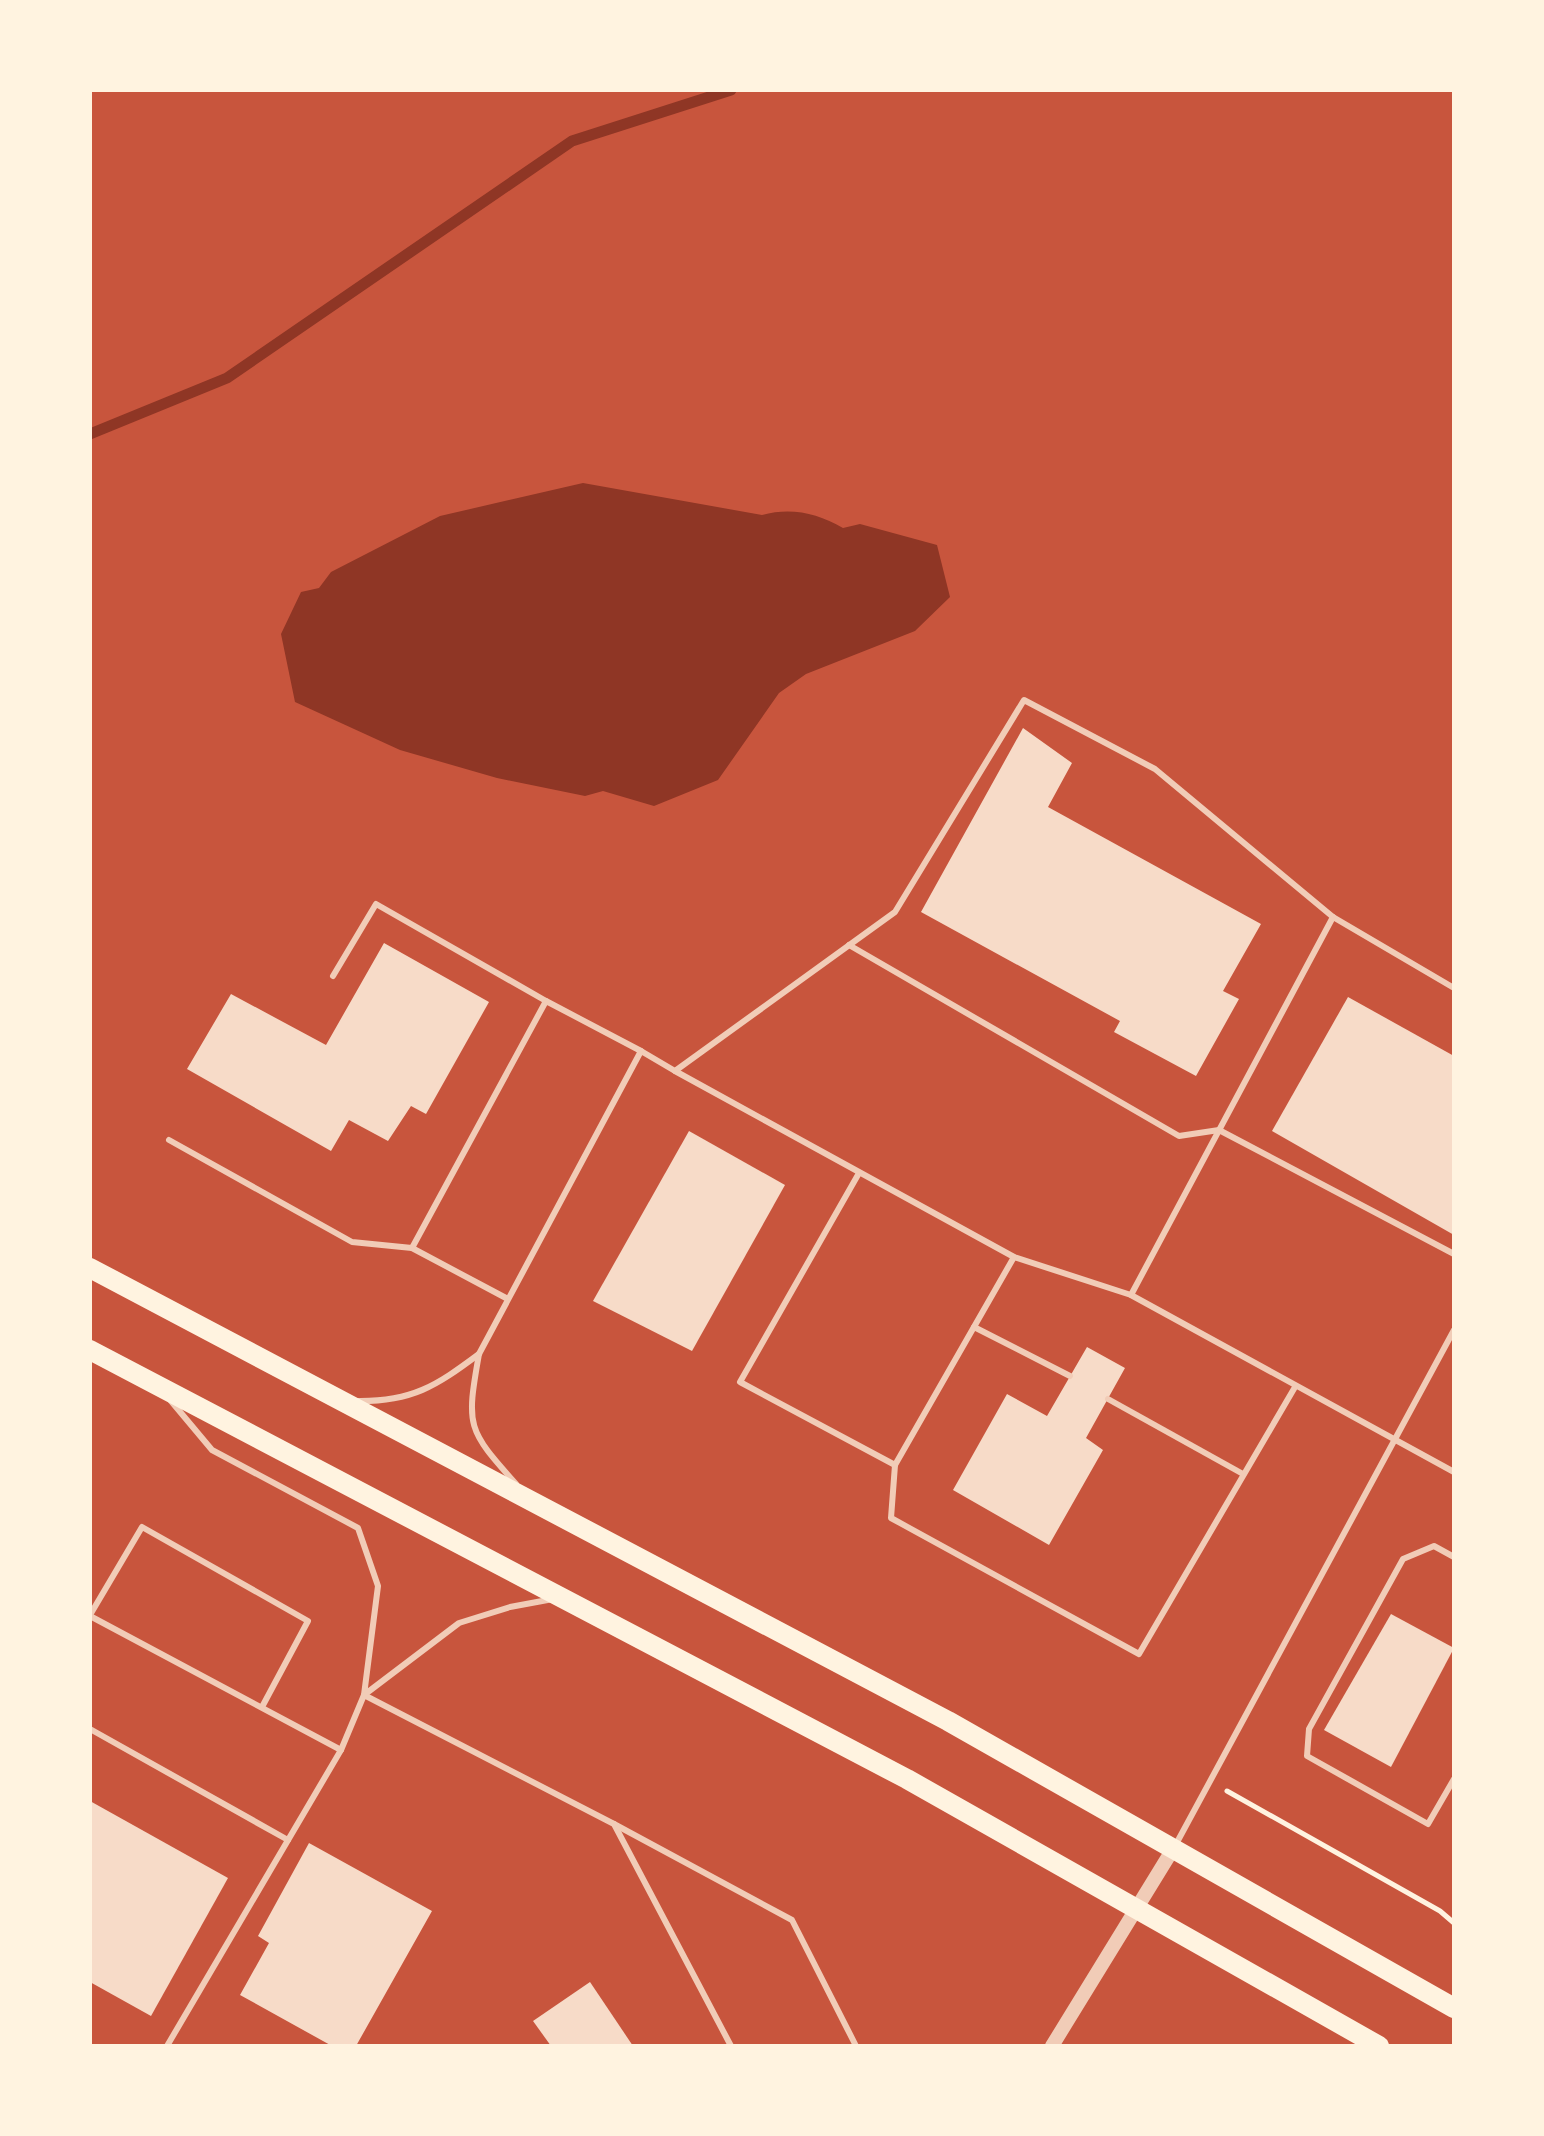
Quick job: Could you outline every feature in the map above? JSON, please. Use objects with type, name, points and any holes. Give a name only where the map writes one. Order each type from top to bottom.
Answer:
[{"type":"main road","points":[[90,1268],[535,1506],[948,1721],[1454,2008]]},
{"type":"main road","points":[[90,1350],[907,1779],[1379,2046]]},
{"type":"street","points":[[1052,2046],[1173,1849]]},
{"type":"lane","points":[[675,1071],[895,912],[1024,700],[1155,769],[1333,917],[1454,988]]},
{"type":"lane","points":[[333,976],[376,904],[546,1001],[1014,1257],[1131,1295],[1454,1472]]},
{"type":"lane","points":[[1131,1295],[1333,917]]},
{"type":"lane","points":[[849,945],[1179,1136],[1219,1130],[1454,1254]]},
{"type":"lane","points":[[412,1248],[546,1001]]},
{"type":"lane","points":[[535,1506],[477,1441],[470,1404],[479,1354],[506,1298],[641,1051]]},
{"type":"lane","points":[[169,1140],[352,1242],[412,1248],[506,1298]]},
{"type":"lane","points":[[859,1173],[740,1382],[895,1465]]},
{"type":"lane","points":[[1014,1257],[895,1465],[891,1518],[1139,1654],[1295,1387]]},
{"type":"lane","points":[[974,1327],[1070,1376]]},
{"type":"lane","points":[[1173,1849],[1454,1330]]},
{"type":"lane","points":[[338,1401],[390,1402],[433,1388],[479,1354]]},
{"type":"lane","points":[[158,1386],[212,1450],[358,1528],[378,1586],[364,1695],[341,1750],[167,2046]]},
{"type":"lane","points":[[1108,1399],[1243,1474]]},
{"type":"lane","points":[[262,1707],[308,1621],[142,1527],[90,1615],[341,1750]]},
{"type":"lane","points":[[1454,1557],[1434,1546],[1403,1559],[1309,1729],[1307,1756],[1428,1824],[1454,1779]]},
{"type":"lane","points":[[364,1695],[459,1623],[510,1607],[563,1598]]},
{"type":"lane","points":[[364,1695],[792,1920],[856,2046]]},
{"type":"lane","points":[[90,1729],[288,1840]]},
{"type":"lane","points":[[614,1824],[731,2046]]},
{"type":"path","points":[[1210,1782],[1440,1911],[1454,1923]]},
{"type":"shaded area","points":[[583,483],[762,515],[804,513],[843,528],[860,524],[937,545],[950,597],[915,631],[806,674],[779,693],[718,780],[654,806],[603,791],[585,796],[497,778],[400,750],[295,702],[281,634],[301,592],[319,588],[331,572],[440,516]]},
{"type":"building","points":[[1023,728],[1072,763],[1048,807],[1261,924],[1223,991],[1239,999],[1196,1076],[1114,1032],[1120,1021],[921,912]]},
{"type":"building","points":[[384,943],[489,1002],[426,1114],[411,1106],[388,1141],[349,1120],[331,1151],[187,1069],[231,994],[326,1045]]},
{"type":"building","points":[[1348,997],[1454,1056],[1454,1235],[1272,1131]]},
{"type":"building","points":[[689,1131],[785,1185],[692,1351],[593,1301]]},
{"type":"building","points":[[1087,1347],[1125,1368],[1086,1438],[1103,1450],[1049,1545],[953,1490],[1007,1394],[1047,1416]]},
{"type":"building","points":[[1391,1614],[1454,1648],[1391,1767],[1324,1730]]},
{"type":"building","points":[[90,1801],[228,1878],[151,2016],[90,1982]]},
{"type":"building","points":[[309,1843],[432,1911],[356,2046],[332,2046],[240,1995],[269,1943],[258,1936]]},
{"type":"building","points":[[590,1982],[633,2046],[551,2046],[533,2021]]},
{"type":"waterway","points":[[90,434],[227,378],[572,141],[731,90]]}]
